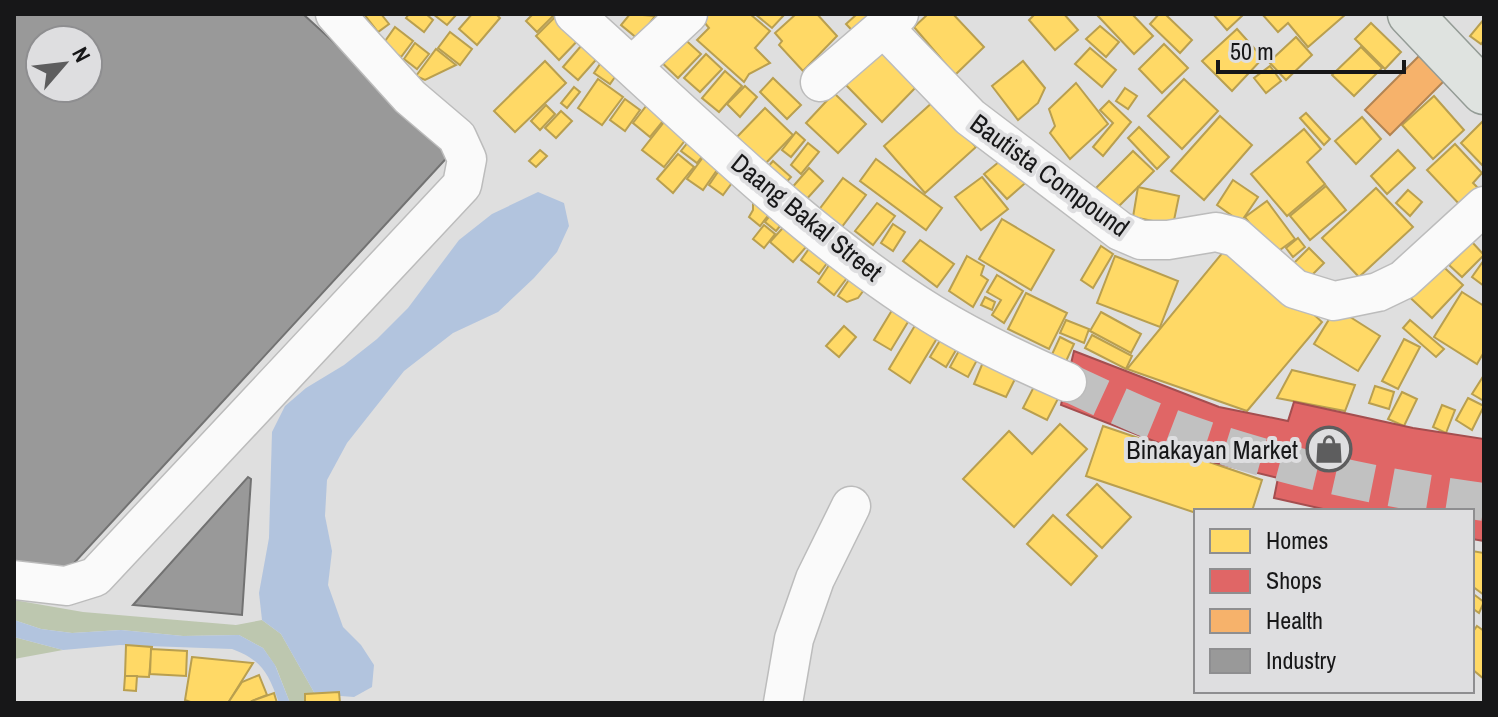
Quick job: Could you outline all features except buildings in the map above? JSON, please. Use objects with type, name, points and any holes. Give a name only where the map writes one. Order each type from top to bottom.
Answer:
[{"type":"main road","points":[[1410,14],[1484,92]]},
{"type":"street","points":[[14,580],[66,586],[95,577],[462,185],[467,159],[457,137],[410,97],[335,14]]},
{"type":"street","name":"Daang Bakal Street","points":[[574,14],[794,211],[859,262],[931,313],[1050,375]]},
{"type":"street","points":[[632,66],[688,14]]},
{"type":"street","points":[[820,82],[892,21]]},
{"type":"street","name":"Bautista Compound","points":[[892,21],[970,117],[1120,231],[1141,240],[1168,240],[1216,232],[1236,237],[1295,289],[1307,294],[1334,301],[1378,292],[1403,280],[1484,206]]},
{"type":"street","points":[[783,703],[794,639],[802,615],[815,579],[851,506]]},
{"type":"green space","points":[[14,600],[83,612],[236,625],[262,620],[281,634],[315,694],[312,703],[290,703],[276,667],[263,648],[239,635],[183,636],[121,630],[72,633],[41,629],[14,620]]},
{"type":"green space","points":[[14,637],[63,650],[14,659]]},
{"type":"water","points":[[538,192],[564,203],[569,226],[557,252],[498,312],[453,333],[404,371],[347,443],[327,480],[325,516],[332,551],[328,585],[343,627],[361,645],[374,665],[372,687],[354,697],[315,694],[281,634],[262,620],[259,593],[269,538],[272,432],[285,406],[377,339],[408,308],[459,240],[492,214]]},
{"type":"water","points":[[14,620],[41,629],[72,633],[121,630],[183,636],[239,635],[263,648],[275,665],[290,703],[279,703],[263,669],[232,649],[120,645],[63,650],[14,637]]},
{"type":"tunnel","points":[[1067,382],[1160,424],[1250,454],[1366,482],[1484,502]]},
{"type":"place","name":"Binakayan Market","points":[[1329,449]]}]
